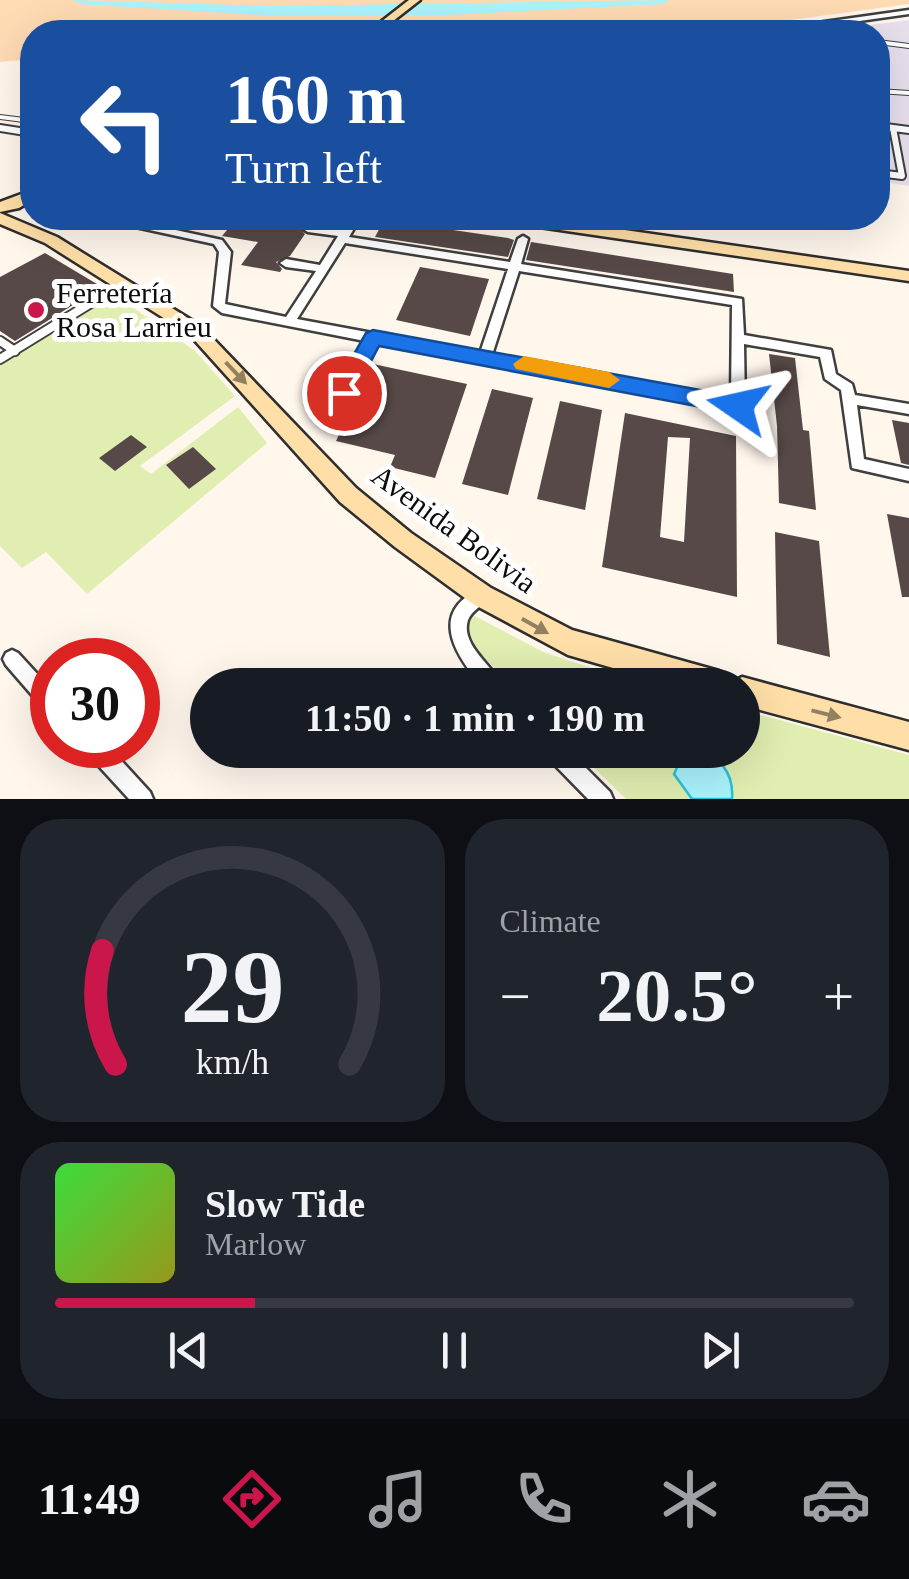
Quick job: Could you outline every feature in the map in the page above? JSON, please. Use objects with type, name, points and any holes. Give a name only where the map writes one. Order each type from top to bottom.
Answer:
[{"type":"main road","points":[[388,20],[415,0]]},
{"type":"main road","name":"Avenida Bolivia","points":[[30,230],[124,283],[195,330],[348,495],[482,596],[568,642],[659,668]]},
{"type":"main road","points":[[594,230],[909,276]]},
{"type":"main road","points":[[649,230],[819,256],[890,273]]},
{"type":"main road","points":[[760,697],[909,736]]},
{"type":"street","points":[[852,20],[909,12]]},
{"type":"street","points":[[163,230],[218,242],[225,252],[219,306],[738,406],[738,302],[514,268],[312,230]]},
{"type":"street","points":[[290,321],[348,230]]},
{"type":"street","points":[[485,357],[522,239]]},
{"type":"street","points":[[286,263],[324,269]]},
{"type":"street","points":[[344,393],[373,338]]},
{"type":"street","points":[[740,339],[826,353],[830,376],[847,388],[858,464],[909,475]]},
{"type":"street","points":[[849,399],[909,409]]},
{"type":"street","points":[[478,668],[464,652],[458,626],[470,602],[482,596]]},
{"type":"street","points":[[12,659],[30,678]]},
{"type":"street","points":[[114,768],[142,799]]},
{"type":"street","points":[[572,768],[603,799]]},
{"type":"lane","points":[[890,128],[909,130]]},
{"type":"lane","points":[[890,174],[902,176],[894,128]]},
{"type":"lane","points":[[898,156],[909,157]]},
{"type":"lane","points":[[0,360],[124,283]]},
{"type":"lane","points":[[0,341],[14,351]]},
{"type":"shaded area","points":[[909,20],[909,186],[890,183],[890,22]]},
{"type":"green space","points":[[112,293],[195,351],[235,396],[140,466],[151,474],[238,407],[267,443],[87,594],[46,552],[22,568],[0,546],[0,363]]},
{"type":"green space","points":[[471,614],[543,652],[591,668],[494,668],[478,651],[461,622]]},
{"type":"green space","points":[[760,715],[909,755],[909,799],[626,799],[594,768],[760,768]]},
{"type":"sand","points":[[0,0],[909,0],[909,4],[791,20],[20,20],[20,60],[0,62]]},
{"type":"water","points":[[677,768],[724,768],[732,799],[692,799],[674,774]]},
{"type":"building","points":[[227,230],[301,230],[305,234],[290,256],[276,262],[280,272],[241,265],[258,242],[222,236]]},
{"type":"building","points":[[379,230],[453,230],[514,240],[508,257],[375,237]]},
{"type":"building","points":[[531,242],[733,274],[734,292],[526,260]]},
{"type":"building","name":"Ferretería Rosa Larrieu","points":[[45,253],[102,287],[15,341],[0,331],[0,277]]},
{"type":"building","points":[[420,267],[489,279],[470,336],[396,320]]},
{"type":"building","points":[[769,354],[795,358],[803,430],[809,431],[816,510],[779,503],[777,426]]},
{"type":"building","points":[[373,364],[467,384],[435,478],[390,467],[395,455],[336,441]]},
{"type":"building","points":[[492,389],[533,398],[508,495],[462,484]]},
{"type":"building","points":[[560,401],[602,410],[585,510],[537,499]]},
{"type":"building","points":[[625,413],[736,436],[737,597],[602,567]],"holes":[[[668,437],[690,438],[684,542],[660,537]]]},
{"type":"building","points":[[892,420],[909,423],[909,465],[901,463]]},
{"type":"building","points":[[131,435],[147,447],[115,471],[99,458]]},
{"type":"building","points":[[193,447],[216,469],[189,489],[166,465]]},
{"type":"building","points":[[887,514],[909,518],[909,597],[902,597]]},
{"type":"building","points":[[775,532],[819,541],[830,657],[777,644]]},
{"type":"waterway","points":[[80,0],[277,11],[446,10],[662,0]]},
{"type":"slow traffic","points":[[524,364],[609,380]]},
{"type":"place","name":"Ferretería Rosa Larrieu","points":[[36,310]]},
{"type":"route","points":[[344,393],[373,338],[738,406]]}]
